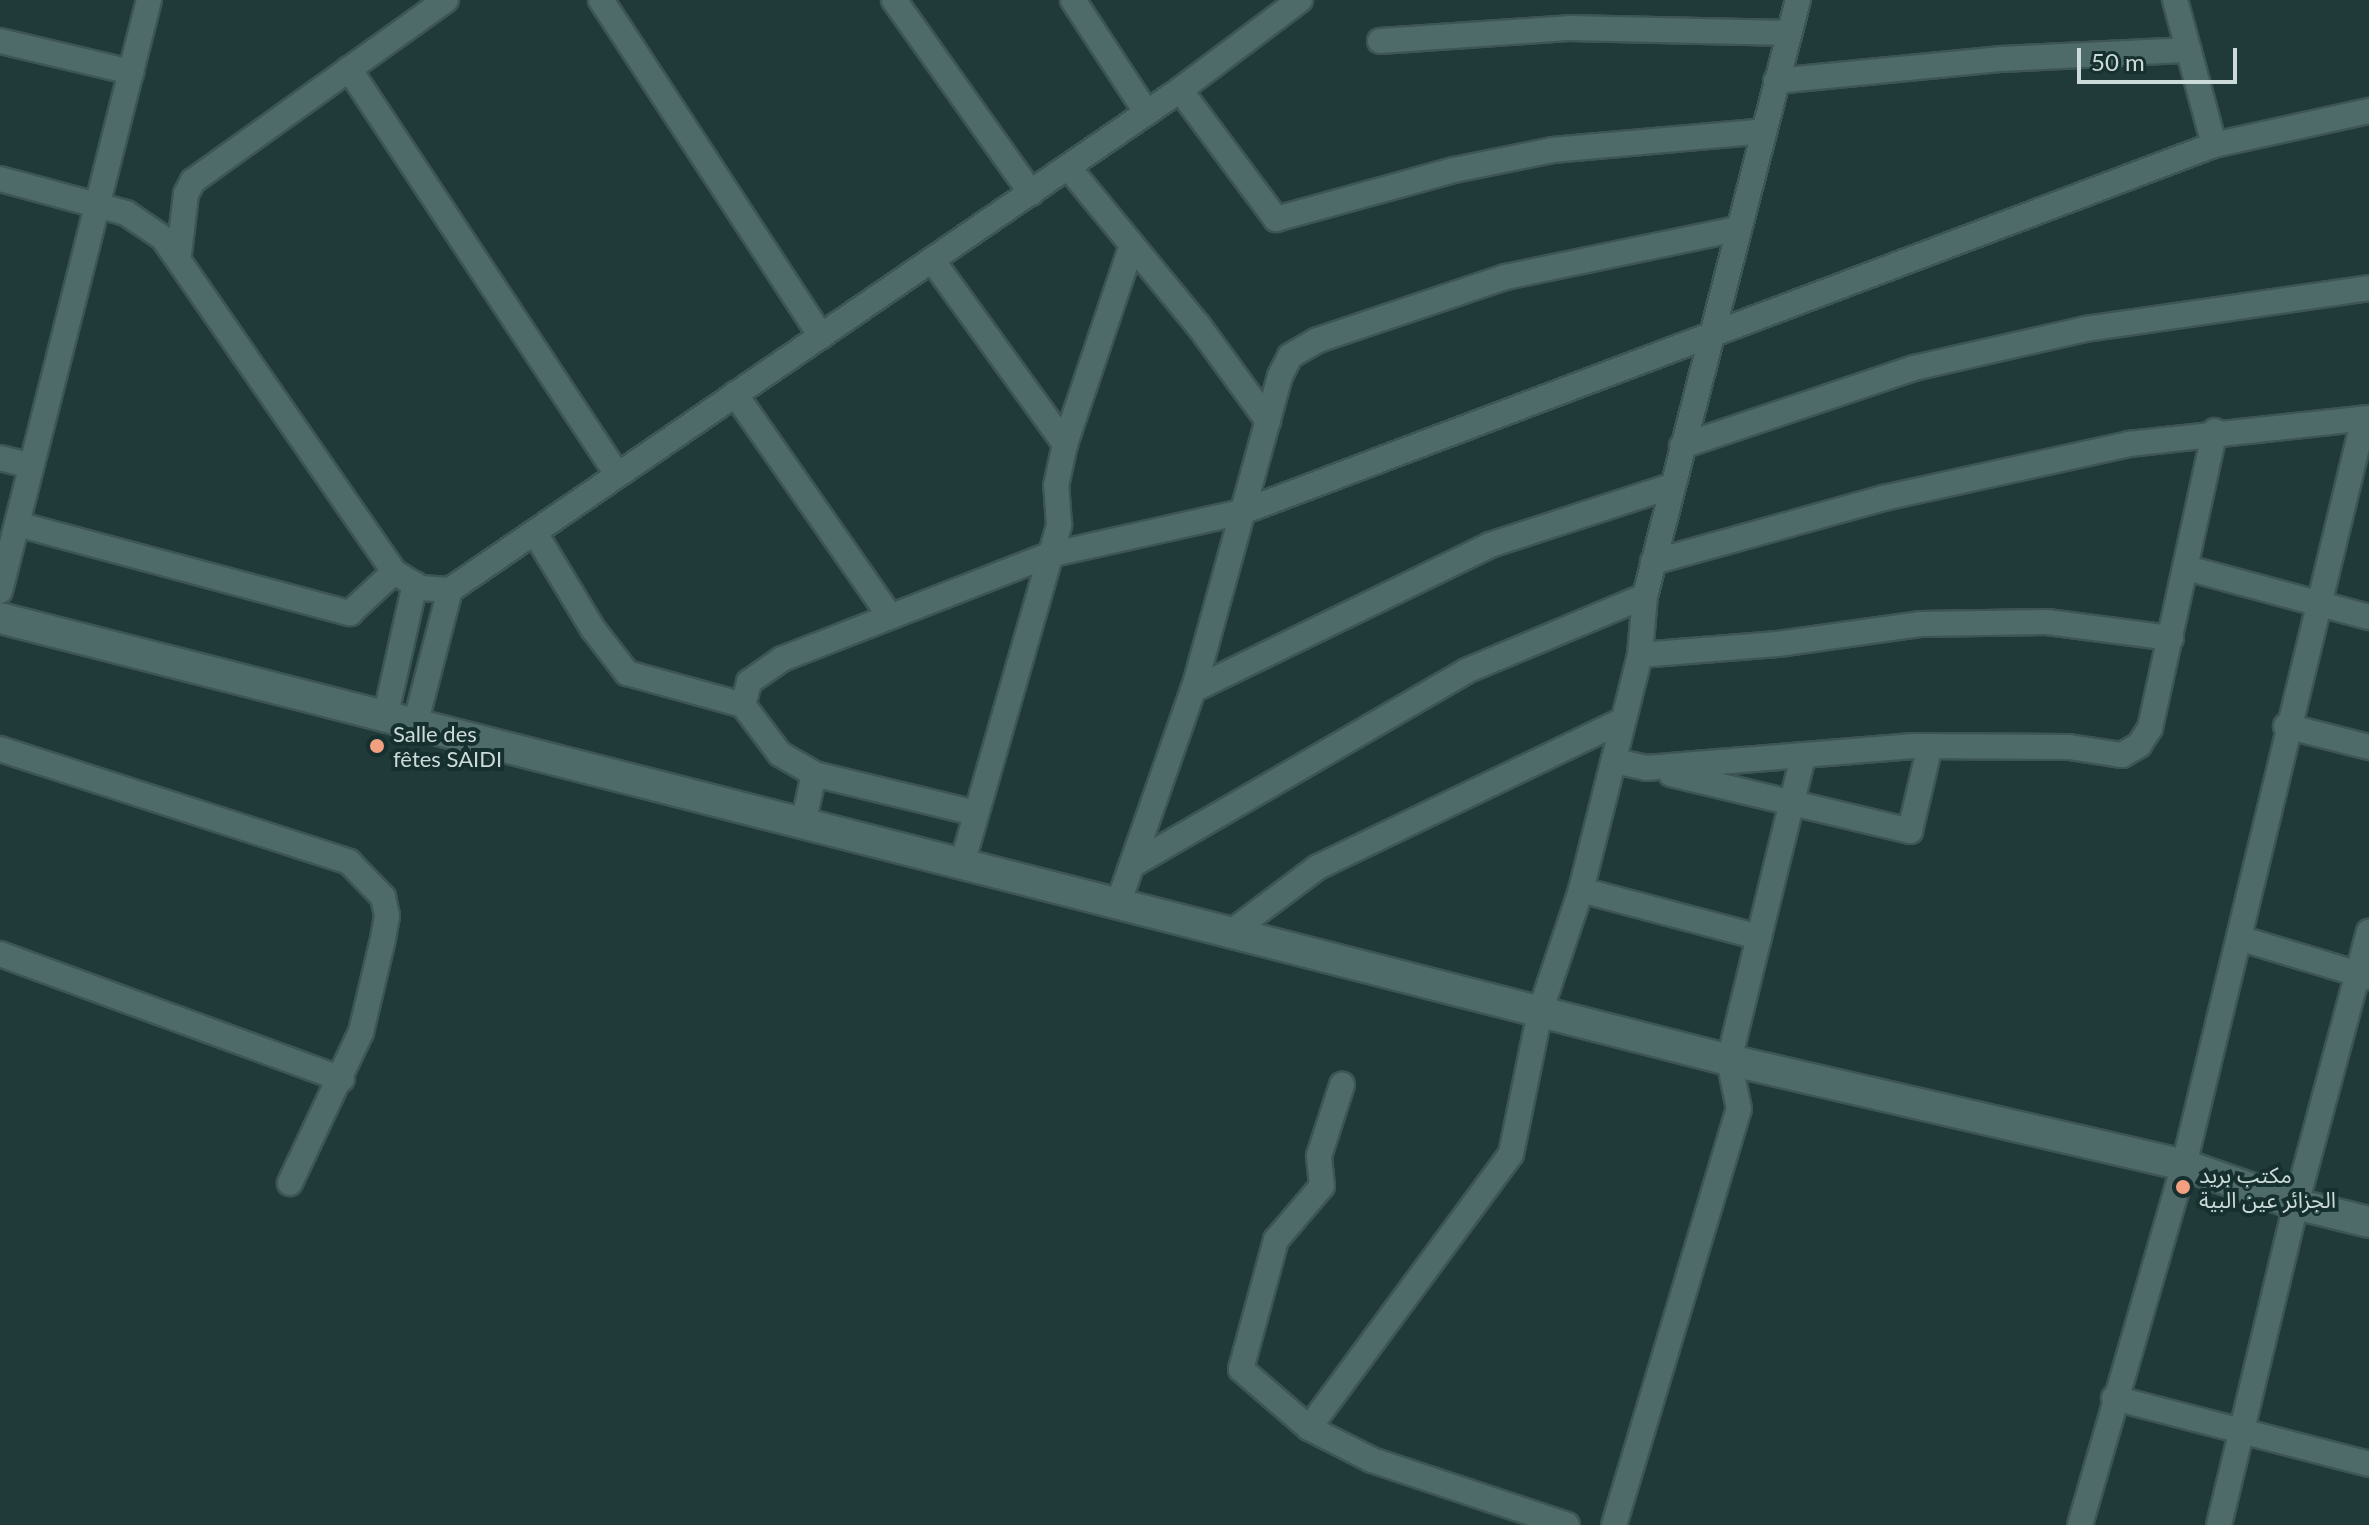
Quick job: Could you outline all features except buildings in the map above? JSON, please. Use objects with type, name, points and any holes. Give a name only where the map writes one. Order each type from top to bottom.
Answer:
[{"type":"street","points":[[0,591],[149,0]]},
{"type":"street","points":[[179,254],[186,194],[193,181],[446,0]]},
{"type":"street","points":[[601,0],[821,336]]},
{"type":"street","points":[[894,0],[1031,193]]},
{"type":"street","points":[[1073,0],[1147,113]]},
{"type":"street","points":[[415,725],[450,590],[616,473],[1180,90],[1269,10],[1300,0]]},
{"type":"street","points":[[1309,1428],[1511,1154],[1540,1012],[1581,890],[1614,761],[1640,655],[1645,596],[1653,562],[1798,0]]},
{"type":"street","points":[[2175,0],[2214,145]]},
{"type":"street","points":[[1380,41],[1569,28],[1789,33]]},
{"type":"street","points":[[0,41],[131,72]]},
{"type":"street","points":[[1776,81],[2002,59],[2189,50]]},
{"type":"street","points":[[349,69],[616,473]]},
{"type":"street","points":[[1180,90],[1276,219],[1440,174],[1553,150],[1764,131]]},
{"type":"street","points":[[743,705],[749,682],[782,659],[1049,555],[1242,512],[2214,145],[2369,111]]},
{"type":"street","points":[[1068,167],[1131,248],[1198,325],[1268,421]]},
{"type":"street","points":[[0,179],[97,204],[141,219],[179,254],[405,578],[450,590]]},
{"type":"street","points":[[1118,904],[1193,690],[1268,421],[1290,356],[1318,340],[1505,277],[1737,229]]},
{"type":"street","points":[[962,864],[1059,525],[1056,486],[1065,444],[1131,248]]},
{"type":"street","points":[[932,260],[1065,444]]},
{"type":"street","points":[[1682,446],[1914,368],[2086,329],[2369,288]]},
{"type":"street","points":[[735,394],[890,616]]},
{"type":"street","points":[[1653,562],[2026,465],[2215,431],[2367,418],[2286,726],[2242,939],[2184,1165],[2114,1398],[2080,1525]]},
{"type":"street","points":[[1646,768],[1930,746],[2069,747],[2122,755],[2139,745],[2150,728],[2215,431]]},
{"type":"street","points":[[0,458],[31,466]]},
{"type":"street","points":[[1193,690],[1376,596],[1490,545],[1672,486]]},
{"type":"street","points":[[17,524],[350,613],[405,578]]},
{"type":"street","points":[[535,533],[593,629],[627,673],[743,705],[780,754],[814,774],[975,813]]},
{"type":"street","points":[[2187,568],[2369,617]]},
{"type":"street","points":[[385,718],[405,578]]},
{"type":"street","points":[[1132,865],[1466,671],[1645,596]]},
{"type":"street","points":[[0,618],[1729,1060],[2184,1165],[2296,1204],[2369,1222]]},
{"type":"street","points":[[1640,655],[1778,644],[1920,624],[2047,622],[2171,638]]},
{"type":"street","points":[[1230,933],[1318,867],[1623,720]]},
{"type":"street","points":[[2286,726],[2369,747]]},
{"type":"street","points":[[1614,761],[1910,831],[1930,746]]},
{"type":"street","points":[[0,749],[349,862],[375,887],[387,916],[361,1032],[342,1079],[290,1183]]},
{"type":"street","points":[[1614,1525],[1739,1109],[1729,1060],[1803,757]]},
{"type":"street","points":[[803,824],[814,774]]},
{"type":"street","points":[[1581,890],[1759,937]]},
{"type":"street","points":[[2219,1525],[2296,1204],[2364,975],[2369,932]]},
{"type":"street","points":[[2242,939],[2364,975]]},
{"type":"street","points":[[0,954],[342,1079]]},
{"type":"street","points":[[1342,1085],[1319,1156],[1322,1186],[1276,1240],[1241,1369],[1309,1428],[1372,1460],[1567,1525]]},
{"type":"street","points":[[2114,1398],[2369,1464]]},
{"type":"place","name":"Salle des fêtes SAIDI","points":[[377,746]]},
{"type":"place","name":"مكتب بريد الجزائر عين البية","points":[[2183,1187]]}]
